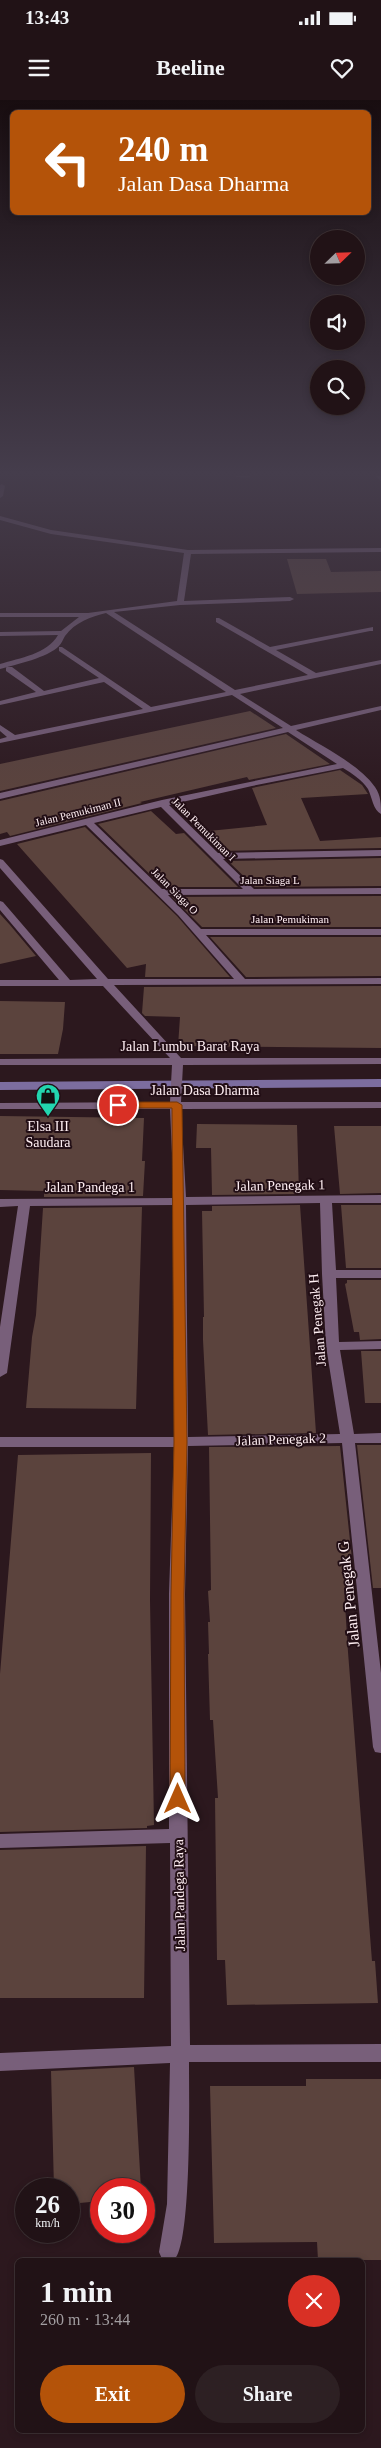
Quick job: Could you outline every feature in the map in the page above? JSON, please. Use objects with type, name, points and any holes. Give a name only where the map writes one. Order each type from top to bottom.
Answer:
[{"type":"street","points":[[180,602],[183,586]]},
{"type":"street","points":[[0,615],[88,615],[180,602],[290,599]]},
{"type":"street","points":[[107,611],[359,774],[372,789],[381,811]]},
{"type":"street","points":[[0,667],[44,652],[56,645],[63,633],[88,615]]},
{"type":"street","points":[[219,620],[316,676]]},
{"type":"street","points":[[269,649],[370,629]]},
{"type":"street","points":[[0,634],[63,633]]},
{"type":"street","points":[[62,649],[150,710]]},
{"type":"street","points":[[0,741],[381,662]]},
{"type":"street","points":[[8,669],[42,693]]},
{"type":"street","points":[[0,702],[105,679]]},
{"type":"street","points":[[0,796],[287,728],[381,708]]},
{"type":"street","points":[[366,711],[381,720]]},
{"type":"street","points":[[0,727],[13,738]]},
{"type":"street","name":"Jalan Pemukiman II","points":[[0,843],[162,804],[344,764]]},
{"type":"street","name":"Jalan Pemukiman I","points":[[162,804],[252,892]]},
{"type":"street","name":"Jalan Siaga O","points":[[88,822],[160,892],[242,981]]},
{"type":"street","points":[[215,856],[381,853]]},
{"type":"street","points":[[0,862],[177,1066]]},
{"type":"street","name":"Jalan Siaga L","points":[[160,892],[381,891]]},
{"type":"street","points":[[0,904],[68,984]]},
{"type":"street","name":"Jalan Pemukiman","points":[[198,932],[381,932]]},
{"type":"street","points":[[0,983],[381,981]]},
{"type":"street","name":"Jalan Lumbu Barat Raya","points":[[0,1062],[177,1066],[381,1061]]},
{"type":"street","name":"Jalan Pandega Raya","points":[[169,2252],[176,2204],[181,2054],[177,1594],[181,1442],[180,1202],[176,1099],[177,1066]]},
{"type":"street","name":"Jalan Dasa Dharma","points":[[0,1106],[176,1099],[381,1105]]},
{"type":"street","name":"Jalan Penegak H","points":[[326,1199],[332,1346],[348,1438]]},
{"type":"street","name":"Jalan Penegak 1","points":[[180,1202],[381,1199]]},
{"type":"street","name":"Jalan Pandega 1","points":[[0,1203],[180,1202]]},
{"type":"street","points":[[0,1373],[24,1203]]},
{"type":"street","points":[[328,1274],[381,1274]]},
{"type":"street","points":[[332,1346],[381,1345]]},
{"type":"street","name":"Jalan Penegak G","points":[[348,1438],[379,1706],[381,1747]]},
{"type":"street","name":"Jalan Penegak 2","points":[[0,1442],[181,1442],[381,1438]]},
{"type":"street","points":[[0,1841],[178,1836]]},
{"type":"street","points":[[0,2062],[181,2054],[381,2053]]},
{"type":"building","points":[[295,586],[381,586],[381,592],[297,594]]},
{"type":"building","points":[[250,711],[276,728],[0,791],[0,764]]},
{"type":"building","points":[[286,734],[330,764],[249,780],[247,777],[140,802],[142,803],[10,836],[7,832],[0,834],[0,801]]},
{"type":"building","points":[[340,770],[362,785],[368,794],[301,798],[320,841],[381,837],[381,848],[219,851],[199,832],[267,825],[252,788]]},
{"type":"building","points":[[151,811],[176,834],[184,833],[238,887],[163,887],[98,824]]},
{"type":"building","points":[[85,827],[177,916],[230,977],[145,977],[146,964],[127,968],[17,844]]},
{"type":"building","points":[[381,858],[381,886],[255,887],[228,861]]},
{"type":"building","points":[[381,896],[381,927],[202,927],[172,897]]},
{"type":"building","points":[[0,914],[10,925],[36,956],[0,964]]},
{"type":"building","points":[[210,937],[381,937],[381,976],[246,977]]},
{"type":"building","points":[[381,986],[381,1048],[178,1046],[180,1017],[145,1016],[142,1013],[144,987]]},
{"type":"building","points":[[0,1001],[65,1002],[63,1029],[58,1054],[0,1054]]},
{"type":"building","points":[[0,1116],[144,1118],[142,1161],[145,1161],[143,1196],[44,1197],[44,1191],[0,1190]]},
{"type":"building","points":[[197,1124],[297,1125],[299,1194],[212,1195],[211,1148],[196,1148]]},
{"type":"building","points":[[334,1126],[381,1126],[381,1193],[340,1194]]},
{"type":"building","points":[[300,1205],[316,1433],[208,1435],[203,1340],[202,1211],[212,1211],[212,1206]]},
{"type":"building","points":[[341,1205],[381,1205],[381,1268],[346,1268]]},
{"type":"building","points":[[142,1207],[136,1409],[26,1408],[32,1337],[36,1315],[43,1208]]},
{"type":"building","points":[[347,1280],[381,1280],[381,1339],[360,1340],[359,1332],[354,1332],[345,1284]]},
{"type":"building","points":[[361,1351],[381,1351],[381,1403],[365,1403]]},
{"type":"building","points":[[357,1445],[381,1445],[381,1588],[373,1588]]},
{"type":"building","points":[[340,1446],[355,1588],[344,1588],[348,1652],[372,1961],[375,1961],[378,2003],[227,2005],[225,1960],[217,1960],[215,1798],[218,1798],[213,1720],[210,1720],[208,1654],[208,1622],[210,1622],[208,1591],[211,1590],[209,1447]]},
{"type":"building","points":[[151,1453],[150,1600],[154,1825],[147,1826],[147,1828],[0,1832],[0,1674],[18,1455]]},
{"type":"building","points":[[146,1846],[144,1998],[0,1998],[0,1850]]},
{"type":"building","points":[[134,2067],[140,2178],[90,2178],[90,2202],[80,2203],[80,2178],[54,2178],[51,2071]]},
{"type":"building","points":[[306,2079],[381,2079],[381,2260],[318,2258],[317,2242],[214,2243],[210,2086],[306,2086]]},
{"type":"waterway","points":[[0,1086],[381,1083]]},
{"type":"place","name":"Elsa III Saudara","points":[[48,1117]]},
{"type":"route","points":[[118,1105],[177,1105],[180,1202],[181,1442],[177,1594],[178,1799]]}]
